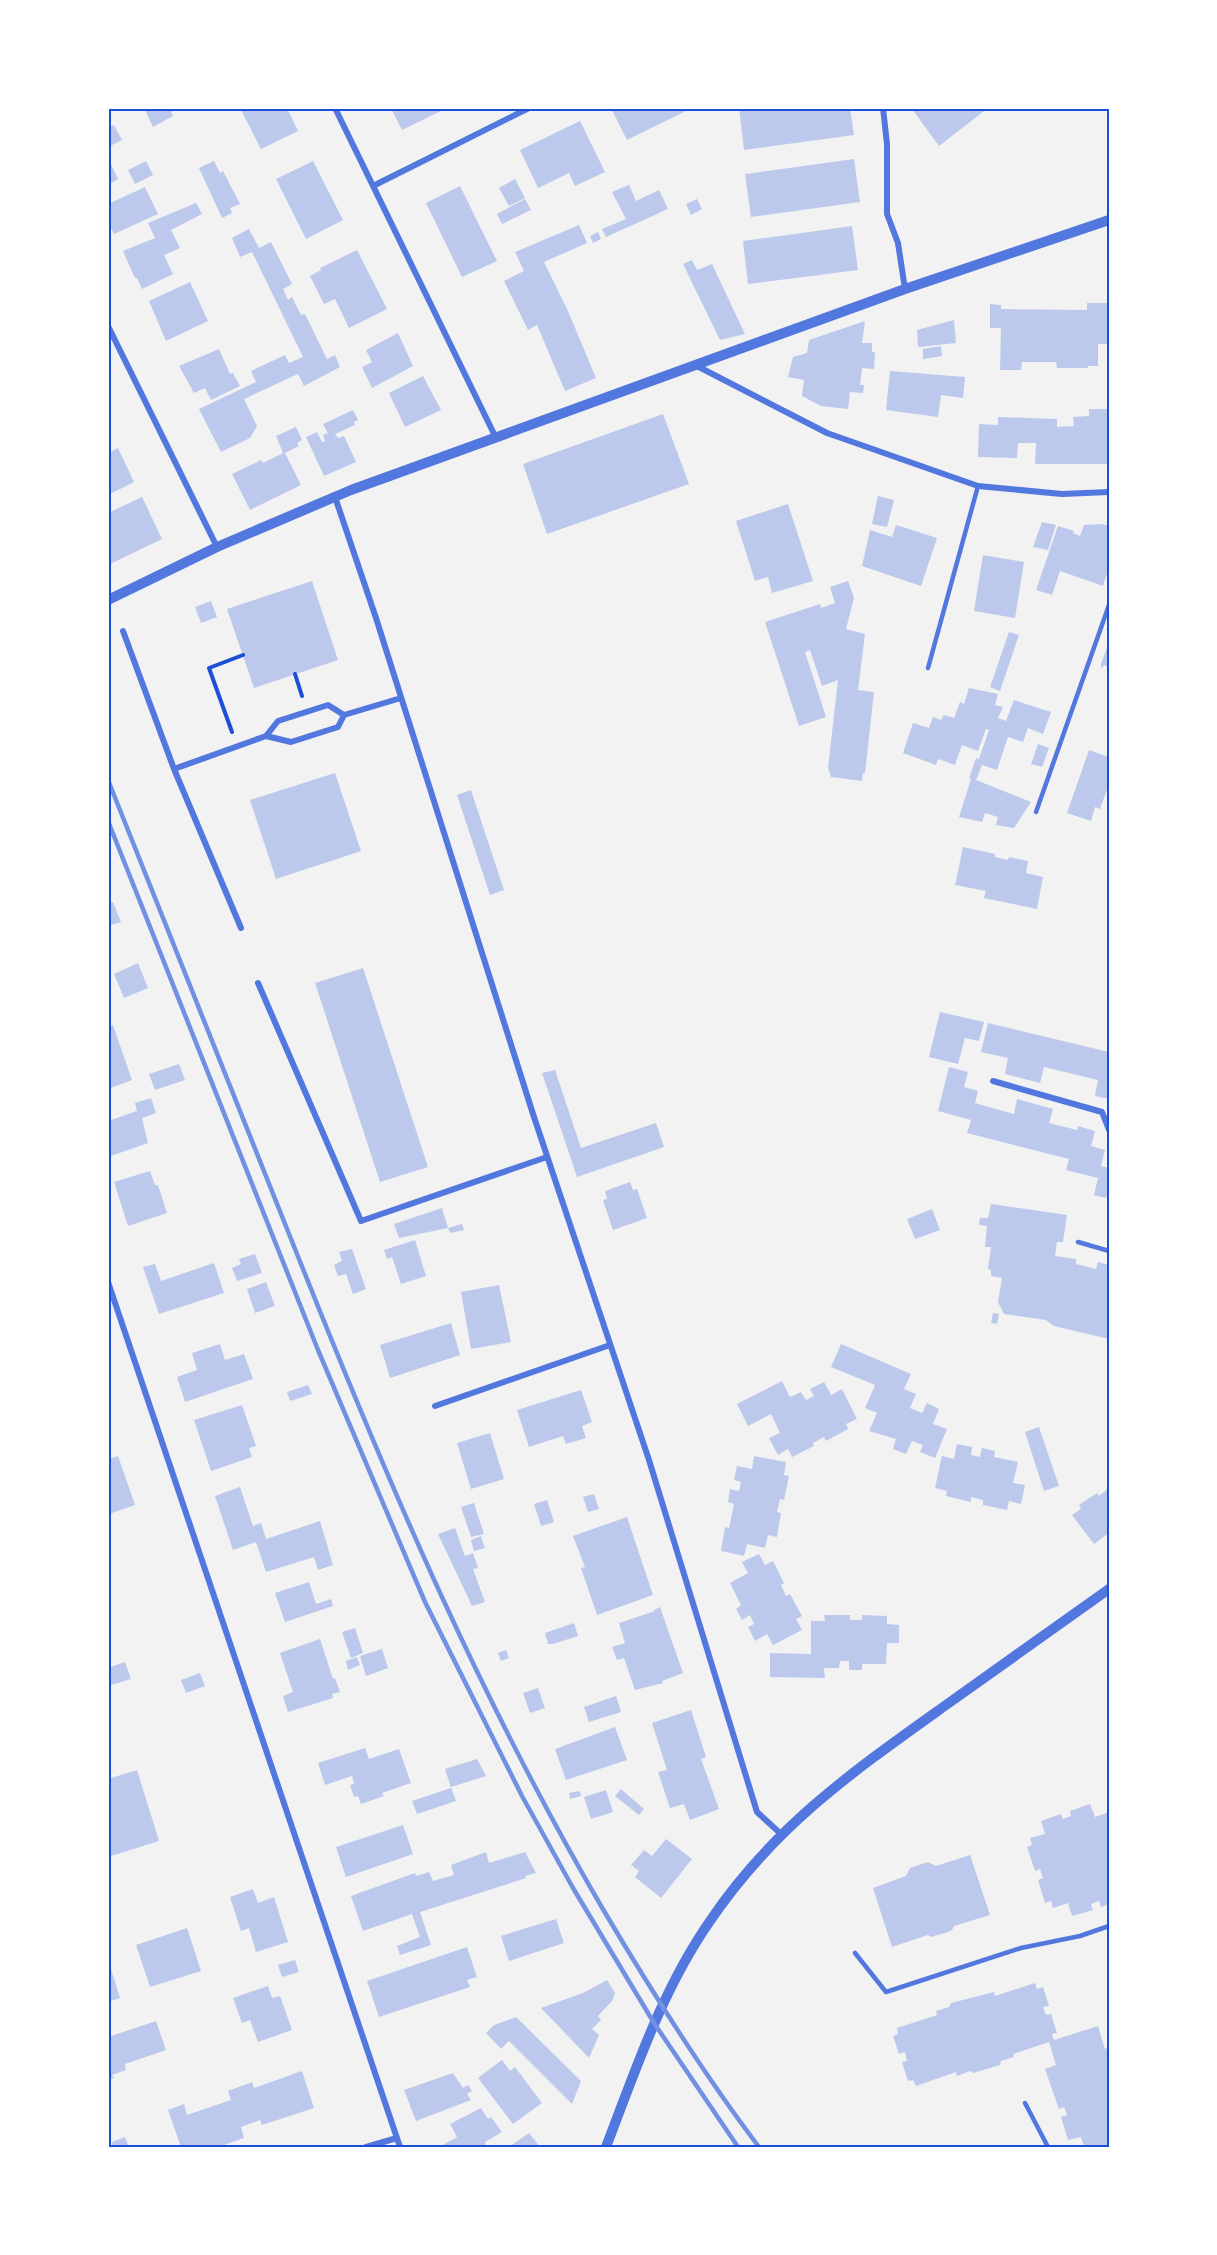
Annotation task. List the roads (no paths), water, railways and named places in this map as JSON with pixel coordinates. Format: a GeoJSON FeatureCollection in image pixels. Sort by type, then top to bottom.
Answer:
{"type":"FeatureCollection","features":[{"type":"Feature","properties":{"kind":"street"},"geometry":{"type":"LineString","coordinates":[[335,108],[496,438]]}},
{"type":"Feature","properties":{"kind":"street"},"geometry":{"type":"LineString","coordinates":[[373,186],[530,108]]}},
{"type":"Feature","properties":{"kind":"street"},"geometry":{"type":"LineString","coordinates":[[883,108],[887,144],[887,214],[898,243],[905,289]]}},
{"type":"Feature","properties":{"kind":"street"},"geometry":{"type":"LineString","coordinates":[[108,600],[217,547],[335,497],[905,289],[1109,220]]}},
{"type":"Feature","properties":{"kind":"street"},"geometry":{"type":"LineString","coordinates":[[108,326],[217,547]]}},
{"type":"Feature","properties":{"kind":"street"},"geometry":{"type":"LineString","coordinates":[[694,365],[827,433],[978,486],[1062,494],[1109,492]]}},
{"type":"Feature","properties":{"kind":"street"},"geometry":{"type":"LineString","coordinates":[[335,497],[547,1157],[650,1460],[757,1812],[781,1834]]}},
{"type":"Feature","properties":{"kind":"street"},"geometry":{"type":"LineString","coordinates":[[123,631],[174,769],[241,928]]}},
{"type":"Feature","properties":{"kind":"street"},"geometry":{"type":"LineString","coordinates":[[266,736],[291,742],[338,727],[344,715],[401,698]]}},
{"type":"Feature","properties":{"kind":"street"},"geometry":{"type":"LineString","coordinates":[[174,769],[266,736],[278,721],[328,705],[344,715]]}},
{"type":"Feature","properties":{"kind":"street"},"geometry":{"type":"LineString","coordinates":[[258,982],[360,1221],[547,1157]]}},
{"type":"Feature","properties":{"kind":"street"},"geometry":{"type":"LineString","coordinates":[[993,1081],[1102,1112],[1109,1130]]}},
{"type":"Feature","properties":{"kind":"street"},"geometry":{"type":"LineString","coordinates":[[108,1282],[400,2147]]}},
{"type":"Feature","properties":{"kind":"street"},"geometry":{"type":"LineString","coordinates":[[435,1406],[610,1345]]}},
{"type":"Feature","properties":{"kind":"street"},"geometry":{"type":"LineString","coordinates":[[606,2147],[654,2023],[674,1981],[710,1921],[732,1890],[781,1834],[823,1796],[871,1758],[1109,1589]]}},
{"type":"Feature","properties":{"kind":"street"},"geometry":{"type":"LineString","coordinates":[[366,2147],[397,2138]]}},
{"type":"Feature","properties":{"kind":"lane"},"geometry":{"type":"LineString","coordinates":[[928,668],[978,486]]}},
{"type":"Feature","properties":{"kind":"lane"},"geometry":{"type":"LineString","coordinates":[[1036,812],[1109,604]]}},
{"type":"Feature","properties":{"kind":"lane"},"geometry":{"type":"LineString","coordinates":[[1078,1242],[1109,1251]]}},
{"type":"Feature","properties":{"kind":"lane"},"geometry":{"type":"LineString","coordinates":[[855,1953],[886,1992],[1022,1948],[1080,1936],[1109,1926]]}},
{"type":"Feature","properties":{"kind":"lane"},"geometry":{"type":"LineString","coordinates":[[1025,2103],[1048,2147]]}},
{"type":"Feature","properties":{"kind":"railway"},"geometry":{"type":"LineString","coordinates":[[108,780],[337,1352],[405,1516],[479,1676],[560,1833],[640,1972],[717,2090],[759,2147]]}},
{"type":"Feature","properties":{"kind":"railway"},"geometry":{"type":"LineString","coordinates":[[108,821],[318,1350],[425,1602],[522,1796],[573,1888],[654,2023],[738,2147]]}}]}
